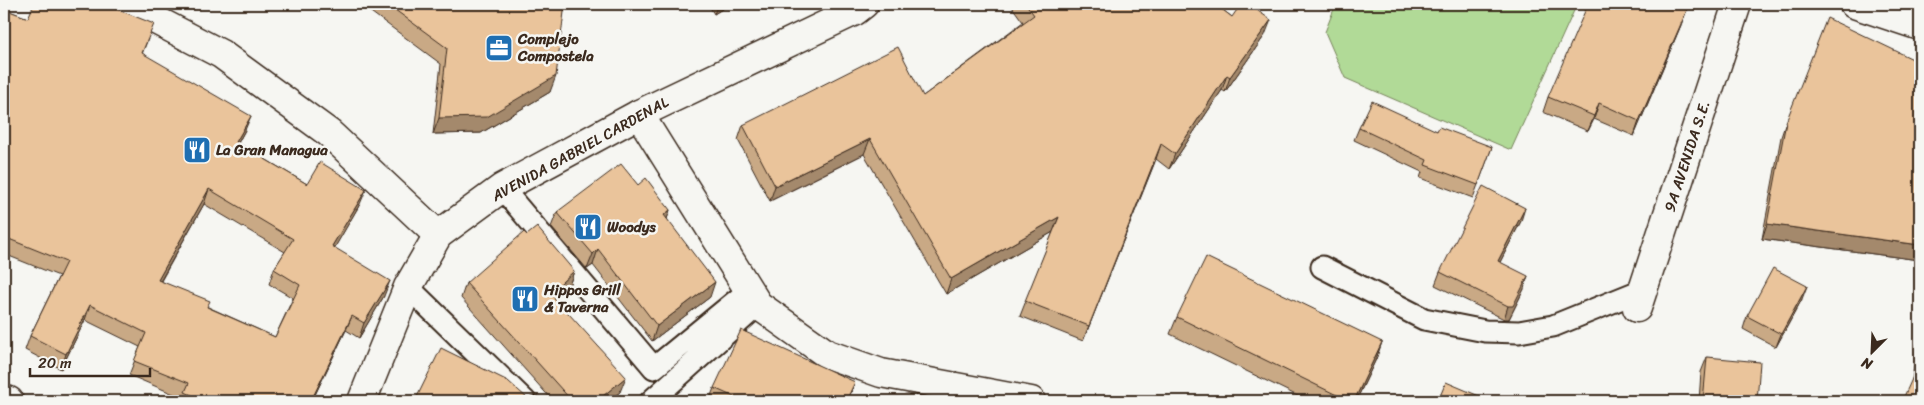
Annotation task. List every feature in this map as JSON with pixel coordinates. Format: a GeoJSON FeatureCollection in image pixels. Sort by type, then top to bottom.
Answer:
{"type":"FeatureCollection","features":[{"type":"Feature","properties":{"kind":"street"},"geometry":{"type":"LineString","coordinates":[[125,4],[221,54],[329,133],[438,235]]}},
{"type":"Feature","properties":{"kind":"street","name":"AVENIDA GABRIEL CARDENAL"},"geometry":{"type":"LineString","coordinates":[[362,401],[408,287],[438,235],[502,188],[639,114],[855,11],[864,4]]}},
{"type":"Feature","properties":{"kind":"street","name":"9A AVENIDA S.E."},"geometry":{"type":"LineString","coordinates":[[1640,299],[1737,4]]}},
{"type":"Feature","properties":{"kind":"street"},"geometry":{"type":"LineString","coordinates":[[1854,4],[1920,26]]}},
{"type":"Feature","properties":{"kind":"street"},"geometry":{"type":"LineString","coordinates":[[639,114],[753,298],[827,354],[881,373],[1031,401]]}},
{"type":"Feature","properties":{"kind":"street"},"geometry":{"type":"LineString","coordinates":[[4,399],[9,401]]}},
{"type":"Feature","properties":{"kind":"lane"},"geometry":{"type":"LineString","coordinates":[[502,188],[654,368],[753,298]]}},
{"type":"Feature","properties":{"kind":"lane"},"geometry":{"type":"LineString","coordinates":[[1322,267],[1424,319],[1485,331],[1519,332],[1553,326],[1640,299]]}},
{"type":"Feature","properties":{"kind":"lane"},"geometry":{"type":"LineString","coordinates":[[408,287],[525,401]]}},
{"type":"Feature","properties":{"kind":"lane"},"geometry":{"type":"LineString","coordinates":[[651,401],[753,298]]}},
{"type":"Feature","properties":{"kind":"green space"},"geometry":{"type":"Polygon","coordinates":[[[1336,4],[1577,4],[1511,150],[1345,78],[1325,32],[1336,4]]]}},
{"type":"Feature","properties":{"kind":"building"},"geometry":{"type":"Polygon","coordinates":[[[34,4],[104,4],[154,24],[142,53],[251,116],[236,142],[307,184],[320,162],[366,190],[332,246],[390,281],[364,323],[352,316],[311,401],[205,401],[185,392],[189,383],[134,361],[146,333],[90,305],[66,354],[30,336],[66,262],[4,237],[4,9],[28,18],[34,4]],[[209,189],[158,280],[210,301],[207,307],[275,337],[300,285],[274,269],[293,239],[209,189]]]}},
{"type":"Feature","properties":{"kind":"building","name":"Complejo Compostela"},"geometry":{"type":"Polygon","coordinates":[[[387,4],[565,4],[556,76],[487,117],[439,118],[447,48],[387,4]]]}},
{"type":"Feature","properties":{"kind":"building"},"geometry":{"type":"Polygon","coordinates":[[[1026,4],[1215,4],[1232,17],[1241,4],[1248,4],[1271,20],[1230,77],[1227,75],[1175,154],[1161,144],[1089,326],[1025,301],[1059,217],[951,279],[870,139],[775,186],[743,125],[898,47],[923,96],[1034,15],[1026,4]]]}},
{"type":"Feature","properties":{"kind":"building"},"geometry":{"type":"Polygon","coordinates":[[[1588,4],[1674,4],[1687,10],[1639,121],[1599,103],[1594,116],[1548,97],[1588,4]]]}},
{"type":"Feature","properties":{"kind":"building"},"geometry":{"type":"Polygon","coordinates":[[[1827,18],[1919,62],[1912,77],[1920,78],[1920,245],[1767,224],[1786,122],[1827,18]]]}},
{"type":"Feature","properties":{"kind":"building"},"geometry":{"type":"Polygon","coordinates":[[[1372,101],[1437,131],[1439,127],[1492,147],[1478,185],[1425,165],[1427,160],[1359,128],[1372,101]]]}},
{"type":"Feature","properties":{"kind":"building"},"geometry":{"type":"Polygon","coordinates":[[[621,164],[638,185],[646,178],[670,210],[664,215],[715,282],[657,326],[598,249],[593,254],[557,212],[621,164]]]}},
{"type":"Feature","properties":{"kind":"building"},"geometry":{"type":"Polygon","coordinates":[[[1483,186],[1525,208],[1498,261],[1528,276],[1513,306],[1508,306],[1440,272],[1483,186]]]}},
{"type":"Feature","properties":{"kind":"building"},"geometry":{"type":"Polygon","coordinates":[[[537,227],[574,271],[550,293],[626,377],[597,401],[572,401],[466,283],[524,232],[527,235],[537,227]]]}},
{"type":"Feature","properties":{"kind":"building"},"geometry":{"type":"Polygon","coordinates":[[[1206,257],[1382,342],[1354,401],[1349,401],[1177,317],[1206,257]]]}},
{"type":"Feature","properties":{"kind":"building"},"geometry":{"type":"Polygon","coordinates":[[[1773,268],[1807,286],[1781,334],[1747,316],[1773,268]]]}},
{"type":"Feature","properties":{"kind":"building"},"geometry":{"type":"Polygon","coordinates":[[[741,330],[855,382],[846,401],[743,401],[714,388],[741,330]]]}},
{"type":"Feature","properties":{"kind":"building"},"geometry":{"type":"Polygon","coordinates":[[[1920,345],[1920,401],[1902,401],[1916,370],[1920,345]]]}},
{"type":"Feature","properties":{"kind":"building"},"geometry":{"type":"Polygon","coordinates":[[[441,348],[508,381],[527,398],[537,396],[546,400],[415,401],[441,348]]]}},
{"type":"Feature","properties":{"kind":"building"},"geometry":{"type":"Polygon","coordinates":[[[1707,357],[1760,362],[1757,401],[1703,401],[1707,357]]]}},
{"type":"Feature","properties":{"kind":"building"},"geometry":{"type":"Polygon","coordinates":[[[1446,382],[1479,396],[1477,401],[1438,401],[1446,382]]]}},
{"type":"Feature","properties":{"kind":"place","name":"Complejo Compostela"},"geometry":{"type":"Point","coordinates":[499,48]}},
{"type":"Feature","properties":{"kind":"place","name":"La Gran Managua"},"geometry":{"type":"Point","coordinates":[197,150]}},
{"type":"Feature","properties":{"kind":"place","name":"Woodys"},"geometry":{"type":"Point","coordinates":[588,227]}},
{"type":"Feature","properties":{"kind":"place","name":"Hippos Grill & Taverna"},"geometry":{"type":"Point","coordinates":[525,299]}}]}
